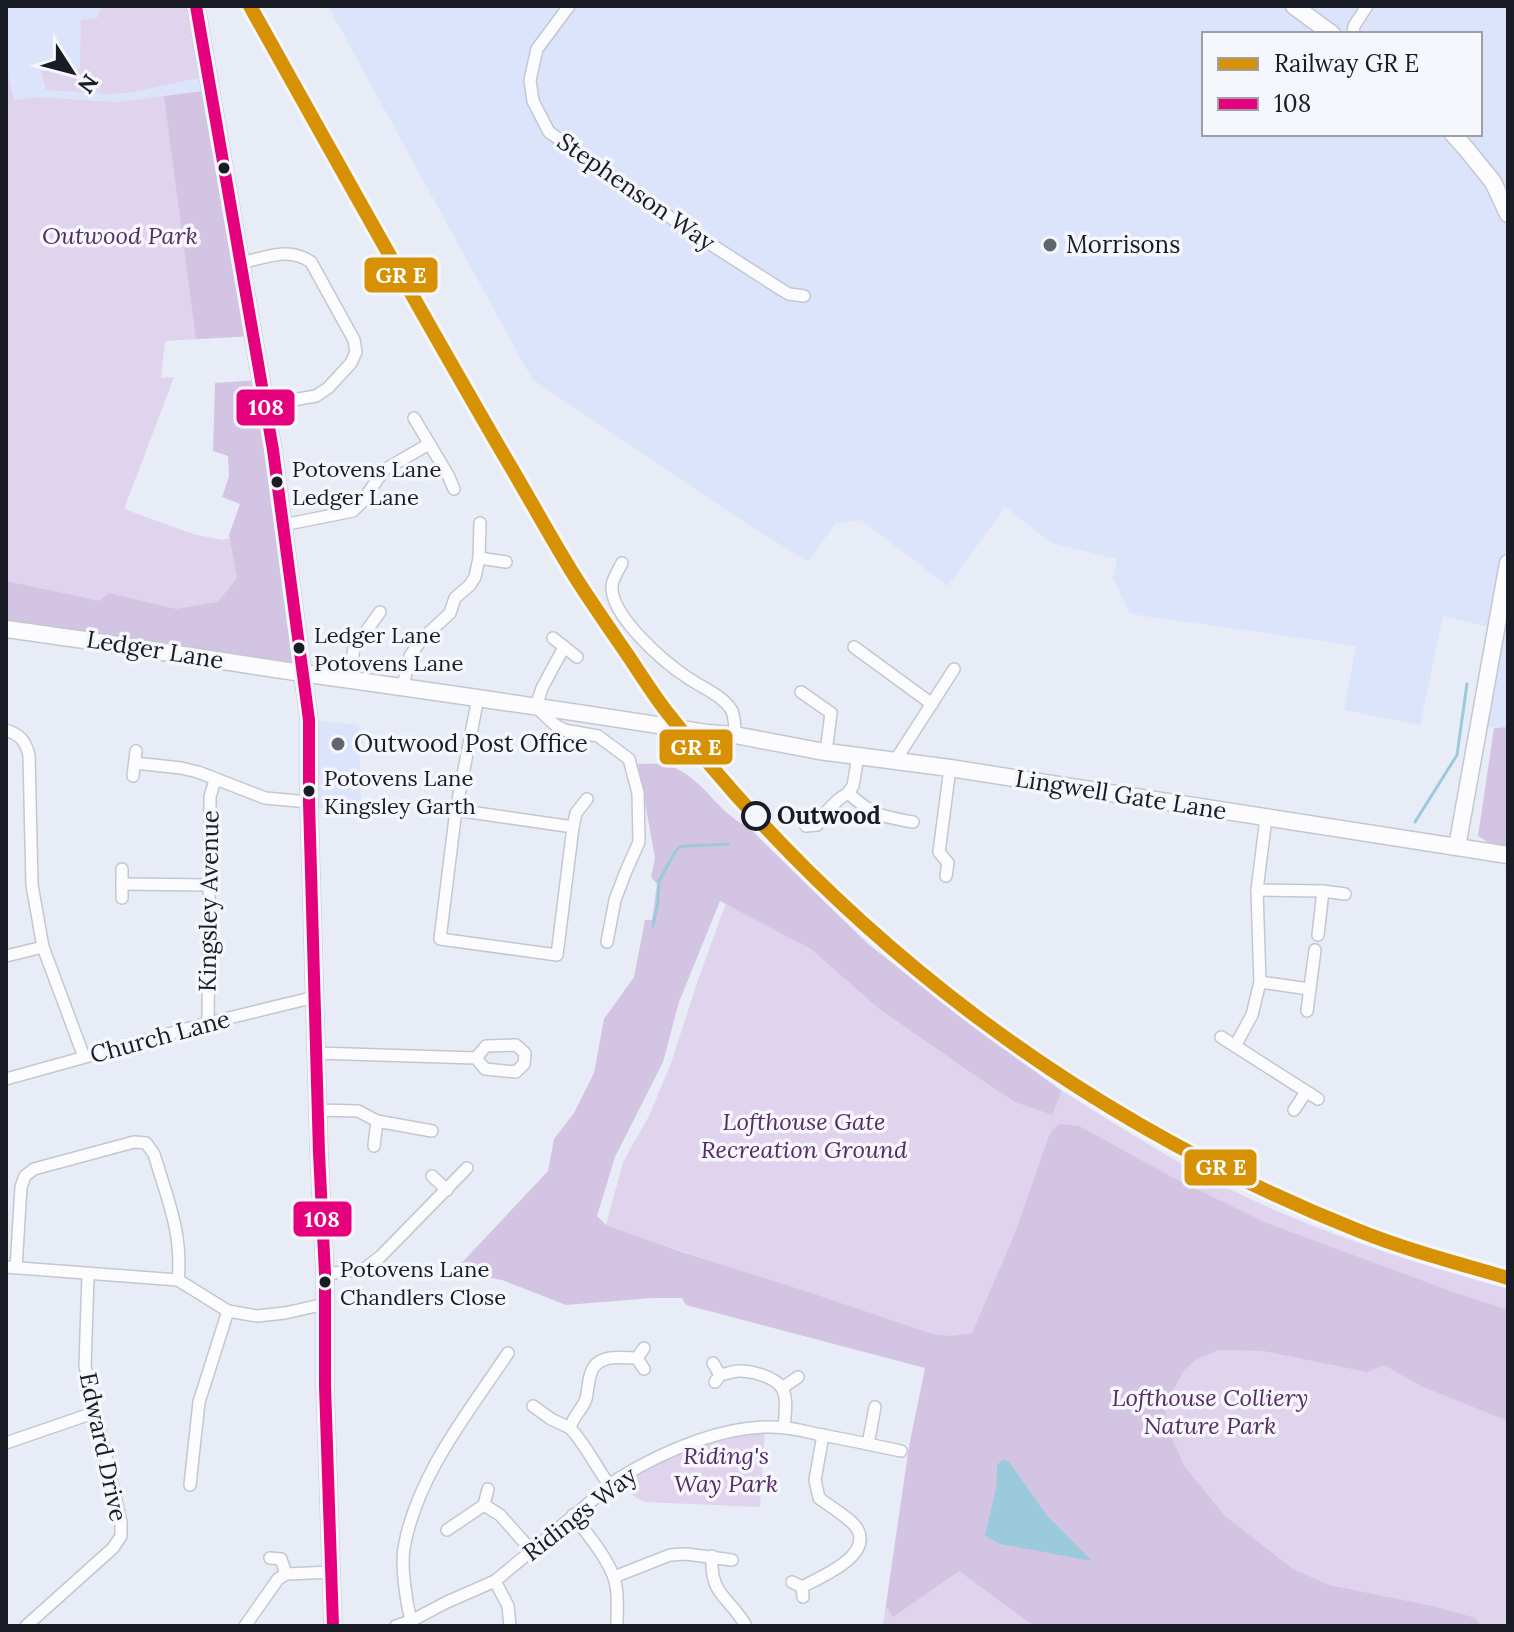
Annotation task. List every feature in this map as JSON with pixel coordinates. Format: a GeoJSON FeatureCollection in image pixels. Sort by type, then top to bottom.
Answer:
{"type":"FeatureCollection","features":[{"type":"Feature","properties":{"kind":"street"},"geometry":{"type":"LineString","coordinates":[[196,6],[273,450],[309,720],[333,1626]]}},
{"type":"Feature","properties":{"kind":"street","name":"Stephenson Way"},"geometry":{"type":"LineString","coordinates":[[569,6],[537,49],[530,80],[533,101],[549,132],[687,229],[782,290],[804,296]]}},
{"type":"Feature","properties":{"kind":"street"},"geometry":{"type":"LineString","coordinates":[[1294,6],[1329,32]]}},
{"type":"Feature","properties":{"kind":"street"},"geometry":{"type":"LineString","coordinates":[[1353,32],[1367,6]]}},
{"type":"Feature","properties":{"kind":"street"},"geometry":{"type":"LineString","coordinates":[[1455,136],[1493,182],[1508,214]]}},
{"type":"Feature","properties":{"kind":"street"},"geometry":{"type":"LineString","coordinates":[[240,263],[288,252],[301,255],[311,262],[354,340],[356,352],[351,363],[328,388],[316,396],[264,405]]}},
{"type":"Feature","properties":{"kind":"street"},"geometry":{"type":"LineString","coordinates":[[414,418],[454,489]]}},
{"type":"Feature","properties":{"kind":"street"},"geometry":{"type":"LineString","coordinates":[[283,525],[353,511],[384,470],[429,444]]}},
{"type":"Feature","properties":{"kind":"street"},"geometry":{"type":"LineString","coordinates":[[403,686],[410,656],[421,640],[450,613],[455,598],[475,577],[480,523]]}},
{"type":"Feature","properties":{"kind":"street"},"geometry":{"type":"LineString","coordinates":[[479,558],[506,562]]}},
{"type":"Feature","properties":{"kind":"street"},"geometry":{"type":"LineString","coordinates":[[622,563],[612,584],[613,597],[628,622],[647,645],[674,669],[724,702],[732,712],[735,735]]}},
{"type":"Feature","properties":{"kind":"street"},"geometry":{"type":"LineString","coordinates":[[1457,847],[1508,563]]}},
{"type":"Feature","properties":{"kind":"street"},"geometry":{"type":"LineString","coordinates":[[349,679],[354,648],[380,612]]}},
{"type":"Feature","properties":{"kind":"street","name":"Ledger Lane"},"geometry":{"type":"LineString","coordinates":[[6,629],[303,673]]}},
{"type":"Feature","properties":{"kind":"street"},"geometry":{"type":"LineString","coordinates":[[553,638],[577,657]]}},
{"type":"Feature","properties":{"kind":"street"},"geometry":{"type":"LineString","coordinates":[[564,647],[542,688],[536,707],[564,730],[598,736],[629,759],[638,793],[639,842],[615,900],[607,942]]}},
{"type":"Feature","properties":{"kind":"street"},"geometry":{"type":"LineString","coordinates":[[854,647],[932,704]]}},
{"type":"Feature","properties":{"kind":"street"},"geometry":{"type":"LineString","coordinates":[[895,761],[954,669]]}},
{"type":"Feature","properties":{"kind":"street","name":"Lingwell Gate Lane"},"geometry":{"type":"LineString","coordinates":[[303,673],[735,735],[826,752],[950,768],[1508,855]]}},
{"type":"Feature","properties":{"kind":"street"},"geometry":{"type":"LineString","coordinates":[[801,692],[831,713],[826,752]]}},
{"type":"Feature","properties":{"kind":"street"},"geometry":{"type":"LineString","coordinates":[[478,698],[456,810],[440,939],[557,955],[573,827],[576,813],[587,799]]}},
{"type":"Feature","properties":{"kind":"street"},"geometry":{"type":"LineString","coordinates":[[6,730],[18,734],[25,742],[29,755],[32,885],[43,947],[84,1057]]}},
{"type":"Feature","properties":{"kind":"street"},"geometry":{"type":"LineString","coordinates":[[806,826],[817,825],[822,816],[848,793],[855,779],[858,756]]}},
{"type":"Feature","properties":{"kind":"street"},"geometry":{"type":"LineString","coordinates":[[133,776],[135,757],[181,768],[265,798],[309,802]]}},
{"type":"Feature","properties":{"kind":"street"},"geometry":{"type":"LineString","coordinates":[[946,876],[953,864],[939,852],[950,768]]}},
{"type":"Feature","properties":{"kind":"street","name":"Kingsley Avenue"},"geometry":{"type":"LineString","coordinates":[[208,1023],[210,797],[215,780]]}},
{"type":"Feature","properties":{"kind":"street"},"geometry":{"type":"LineString","coordinates":[[848,793],[871,813],[913,822]]}},
{"type":"Feature","properties":{"kind":"street"},"geometry":{"type":"LineString","coordinates":[[456,810],[573,827]]}},
{"type":"Feature","properties":{"kind":"street"},"geometry":{"type":"LineString","coordinates":[[1235,1046],[1252,1015],[1260,982],[1257,890],[1266,818]]}},
{"type":"Feature","properties":{"kind":"street"},"geometry":{"type":"LineString","coordinates":[[122,869],[122,898]]}},
{"type":"Feature","properties":{"kind":"street"},"geometry":{"type":"LineString","coordinates":[[122,884],[208,885]]}},
{"type":"Feature","properties":{"kind":"street"},"geometry":{"type":"LineString","coordinates":[[1257,890],[1345,894]]}},
{"type":"Feature","properties":{"kind":"street"},"geometry":{"type":"LineString","coordinates":[[1318,935],[1323,891]]}},
{"type":"Feature","properties":{"kind":"street"},"geometry":{"type":"LineString","coordinates":[[6,956],[43,947]]}},
{"type":"Feature","properties":{"kind":"street"},"geometry":{"type":"LineString","coordinates":[[1307,1011],[1315,950]]}},
{"type":"Feature","properties":{"kind":"street"},"geometry":{"type":"LineString","coordinates":[[1260,982],[1309,989]]}},
{"type":"Feature","properties":{"kind":"street","name":"Church Lane"},"geometry":{"type":"LineString","coordinates":[[6,1079],[315,997]]}},
{"type":"Feature","properties":{"kind":"street"},"geometry":{"type":"LineString","coordinates":[[1221,1037],[1318,1099]]}},
{"type":"Feature","properties":{"kind":"street"},"geometry":{"type":"LineString","coordinates":[[316,1053],[476,1058]]}},
{"type":"Feature","properties":{"kind":"street"},"geometry":{"type":"LineString","coordinates":[[1294,1110],[1306,1092]]}},
{"type":"Feature","properties":{"kind":"street"},"geometry":{"type":"LineString","coordinates":[[318,1110],[358,1111],[377,1121],[432,1131]]}},
{"type":"Feature","properties":{"kind":"street"},"geometry":{"type":"LineString","coordinates":[[374,1146],[377,1121]]}},
{"type":"Feature","properties":{"kind":"street"},"geometry":{"type":"LineString","coordinates":[[178,1280],[179,1237],[154,1154],[146,1143],[134,1142],[34,1169],[25,1176],[11,1267],[178,1280],[228,1311],[257,1316],[325,1304]]}},
{"type":"Feature","properties":{"kind":"street"},"geometry":{"type":"LineString","coordinates":[[325,1274],[364,1269],[380,1257],[467,1168]]}},
{"type":"Feature","properties":{"kind":"street"},"geometry":{"type":"LineString","coordinates":[[432,1176],[447,1190]]}},
{"type":"Feature","properties":{"kind":"street","name":"Edward Drive"},"geometry":{"type":"LineString","coordinates":[[26,1626],[113,1548],[121,1536],[121,1522],[85,1366],[88,1275]]}},
{"type":"Feature","properties":{"kind":"street"},"geometry":{"type":"LineString","coordinates":[[190,1485],[199,1402],[228,1311]]}},
{"type":"Feature","properties":{"kind":"street"},"geometry":{"type":"LineString","coordinates":[[411,1621],[406,1601],[403,1550],[421,1491],[445,1448],[508,1353]]}},
{"type":"Feature","properties":{"kind":"street"},"geometry":{"type":"LineString","coordinates":[[570,1428],[587,1396],[593,1367],[610,1357],[642,1358]]}},
{"type":"Feature","properties":{"kind":"street"},"geometry":{"type":"LineString","coordinates":[[713,1363],[717,1379],[737,1371],[754,1373],[782,1388],[784,1427]]}},
{"type":"Feature","properties":{"kind":"street"},"geometry":{"type":"LineString","coordinates":[[782,1388],[798,1377]]}},
{"type":"Feature","properties":{"kind":"street"},"geometry":{"type":"LineString","coordinates":[[533,1406],[570,1428],[610,1486]]}},
{"type":"Feature","properties":{"kind":"street"},"geometry":{"type":"LineString","coordinates":[[868,1444],[875,1407]]}},
{"type":"Feature","properties":{"kind":"street"},"geometry":{"type":"LineString","coordinates":[[6,1443],[96,1412]]}},
{"type":"Feature","properties":{"kind":"street","name":"Ridings Way"},"geometry":{"type":"LineString","coordinates":[[396,1626],[495,1581],[573,1515],[638,1466],[702,1439],[729,1432],[784,1427],[901,1451]]}},
{"type":"Feature","properties":{"kind":"street"},"geometry":{"type":"LineString","coordinates":[[799,1588],[843,1565],[858,1547],[860,1538],[853,1523],[819,1498],[815,1480],[823,1435]]}},
{"type":"Feature","properties":{"kind":"street"},"geometry":{"type":"LineString","coordinates":[[447,1530],[484,1505],[488,1489]]}},
{"type":"Feature","properties":{"kind":"street"},"geometry":{"type":"LineString","coordinates":[[484,1505],[500,1515],[532,1551]]}},
{"type":"Feature","properties":{"kind":"street"},"geometry":{"type":"LineString","coordinates":[[573,1515],[614,1577],[617,1626]]}},
{"type":"Feature","properties":{"kind":"street"},"geometry":{"type":"LineString","coordinates":[[614,1577],[670,1555],[732,1560]]}},
{"type":"Feature","properties":{"kind":"street"},"geometry":{"type":"LineString","coordinates":[[712,1556],[711,1571],[717,1591],[746,1626]]}},
{"type":"Feature","properties":{"kind":"street"},"geometry":{"type":"LineString","coordinates":[[270,1558],[281,1559],[286,1574]]}},
{"type":"Feature","properties":{"kind":"street"},"geometry":{"type":"LineString","coordinates":[[245,1626],[278,1579],[286,1574],[332,1572]]}},
{"type":"Feature","properties":{"kind":"street"},"geometry":{"type":"LineString","coordinates":[[495,1581],[508,1606],[510,1626]]}},
{"type":"Feature","properties":{"kind":"shaded area"},"geometry":{"type":"Polygon","coordinates":[[[6,6],[196,6],[211,90],[118,102],[35,97],[14,100],[6,66],[6,6]]]}},
{"type":"Feature","properties":{"kind":"shaded area"},"geometry":{"type":"Polygon","coordinates":[[[328,6],[1508,6],[1508,728],[1470,725],[1489,627],[1443,616],[1420,725],[1344,710],[1356,646],[1130,614],[1113,578],[1117,559],[1052,543],[1005,507],[948,586],[861,520],[835,524],[808,562],[532,379],[328,6]]]}},
{"type":"Feature","properties":{"kind":"shaded area"},"geometry":{"type":"Polygon","coordinates":[[[211,90],[253,336],[196,339],[164,96],[211,90]]]}},
{"type":"Feature","properties":{"kind":"shaded area"},"geometry":{"type":"Polygon","coordinates":[[[260,380],[303,673],[6,629],[6,581],[100,601],[108,593],[176,609],[218,602],[237,578],[229,535],[240,504],[222,497],[229,477],[228,456],[213,451],[215,383],[260,380]]]}},
{"type":"Feature","properties":{"kind":"shaded area"},"geometry":{"type":"Polygon","coordinates":[[[309,720],[359,725],[361,806],[309,809],[309,720]]]}},
{"type":"Feature","properties":{"kind":"shaded area"},"geometry":{"type":"Polygon","coordinates":[[[1508,727],[1508,848],[1494,846],[1478,836],[1494,728],[1508,727]]]}},
{"type":"Feature","properties":{"kind":"shaded area","name":"Lofthouse Colliery Nature Park"},"geometry":{"type":"Polygon","coordinates":[[[638,764],[670,766],[692,778],[736,820],[747,826],[868,944],[1062,1091],[1052,1115],[1017,1103],[879,1009],[811,949],[720,901],[679,1002],[663,1062],[615,1157],[597,1216],[606,1225],[933,1334],[950,1336],[972,1333],[1015,1233],[1050,1133],[1059,1124],[1079,1126],[1172,1177],[1264,1222],[1508,1310],[1508,1421],[1421,1386],[1384,1365],[1367,1372],[1264,1351],[1219,1350],[1197,1359],[1184,1370],[1165,1405],[1166,1426],[1185,1467],[1225,1516],[1293,1569],[1329,1585],[1475,1618],[1481,1626],[1034,1626],[959,1571],[893,1617],[886,1606],[909,1447],[925,1368],[686,1305],[682,1298],[566,1305],[502,1280],[454,1271],[548,1171],[554,1139],[574,1113],[594,1073],[604,1019],[634,977],[645,920],[652,920],[657,884],[651,877],[655,858],[638,764]],[[1010,1463],[997,1465],[996,1488],[1091,1561],[1047,1515],[1010,1463]]]}},
{"type":"Feature","properties":{"kind":"shaded area"},"geometry":{"type":"Polygon","coordinates":[[[1003,1459],[1010,1463],[1047,1515],[1092,1561],[1000,1544],[985,1536],[996,1488],[997,1465],[1003,1459]]]}},
{"type":"Feature","properties":{"kind":"green space"},"geometry":{"type":"Polygon","coordinates":[[[102,6],[196,6],[208,76],[127,93],[46,90],[41,71],[80,69],[81,20],[97,18],[102,6]]]}},
{"type":"Feature","properties":{"kind":"green space","name":"Outwood Park"},"geometry":{"type":"Polygon","coordinates":[[[6,66],[14,100],[35,97],[118,102],[211,90],[253,336],[165,341],[161,378],[174,377],[124,509],[193,534],[222,540],[283,525],[298,638],[6,629],[6,66]]]}},
{"type":"Feature","properties":{"kind":"green space","name":"Lofthouse Colliery Nature Park"},"geometry":{"type":"Polygon","coordinates":[[[726,903],[811,949],[879,1009],[1017,1103],[1052,1115],[1062,1091],[1183,1164],[1259,1203],[1382,1251],[1508,1289],[1508,1626],[880,1626],[883,1624],[909,1447],[933,1334],[606,1225],[623,1162],[649,1116],[671,1063],[726,903]]]}},
{"type":"Feature","properties":{"kind":"green space","name":"Riding's Way Park"},"geometry":{"type":"Polygon","coordinates":[[[765,1428],[760,1507],[645,1502],[635,1497],[618,1479],[674,1449],[765,1428]]]}},
{"type":"Feature","properties":{"kind":"waterway"},"geometry":{"type":"LineString","coordinates":[[1415,822],[1457,755],[1467,684]]}},
{"type":"Feature","properties":{"kind":"waterway"},"geometry":{"type":"LineString","coordinates":[[653,926],[659,881],[679,847],[728,844]]}},
{"type":"Feature","properties":{"kind":"transit line","name":"108"},"geometry":{"type":"LineString","coordinates":[[196,6],[273,450],[309,720],[333,1626]]}},
{"type":"Feature","properties":{"kind":"transit line"},"geometry":{"type":"LineString","coordinates":[[250,6],[438,341],[579,583],[666,711],[737,796],[812,875],[892,949],[977,1017],[1066,1079],[1159,1136],[1256,1186],[1357,1230],[1508,1278]]}},
{"type":"Feature","properties":{"kind":"place","name":"Morrisons"},"geometry":{"type":"Point","coordinates":[1050,245]}},
{"type":"Feature","properties":{"kind":"place","name":"Potovens Lane Ledger Lane"},"geometry":{"type":"Point","coordinates":[277,482]}},
{"type":"Feature","properties":{"kind":"place","name":"Ledger Lane Potovens Lane"},"geometry":{"type":"Point","coordinates":[299,648]}},
{"type":"Feature","properties":{"kind":"place","name":"Outwood Post Office"},"geometry":{"type":"Point","coordinates":[338,744]}},
{"type":"Feature","properties":{"kind":"place","name":"Potovens Lane Kingsley Garth"},"geometry":{"type":"Point","coordinates":[309,791]}},
{"type":"Feature","properties":{"kind":"place","name":"Outwood"},"geometry":{"type":"Point","coordinates":[756,816]}},
{"type":"Feature","properties":{"kind":"place","name":"Potovens Lane Chandlers Close"},"geometry":{"type":"Point","coordinates":[325,1282]}},
{"type":"Feature","properties":{"kind":"park label","name":"Lofthouse Gate Recreation Ground"},"geometry":{"type":"Point","coordinates":[804,1136]}}]}
